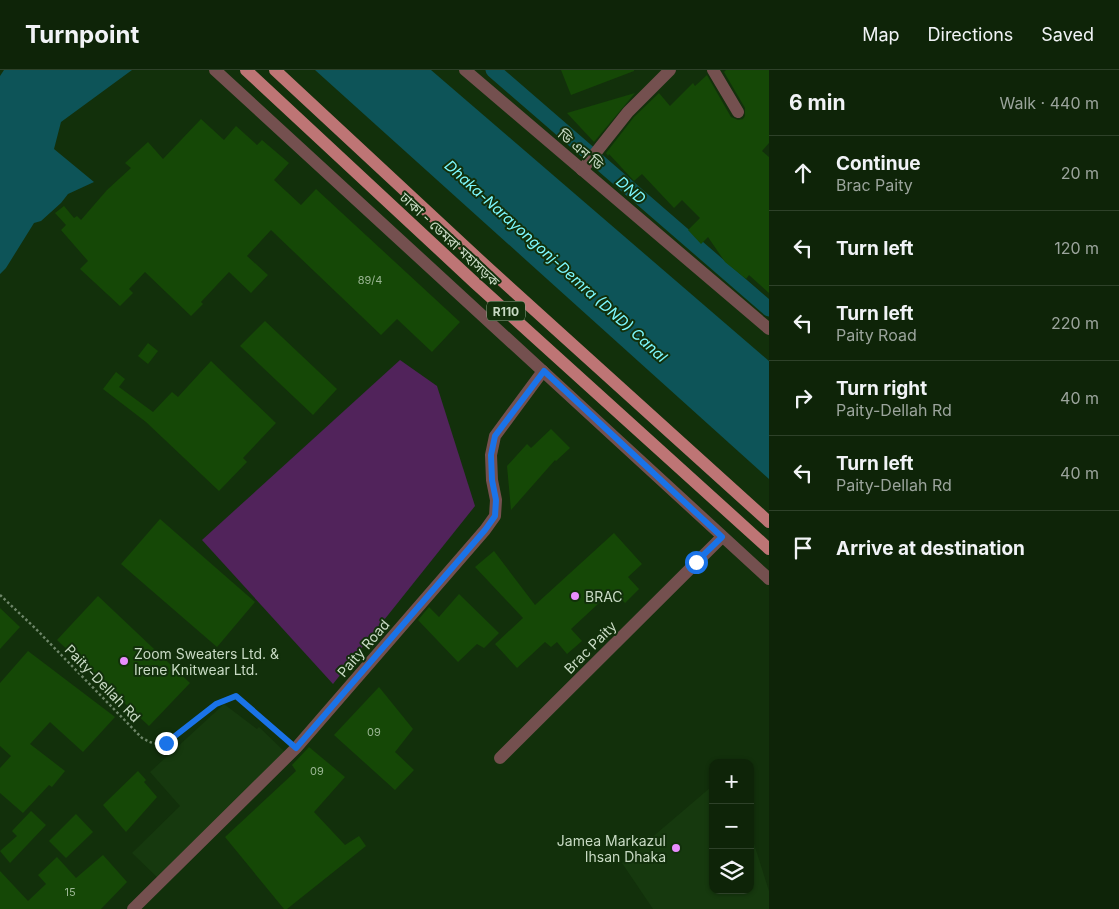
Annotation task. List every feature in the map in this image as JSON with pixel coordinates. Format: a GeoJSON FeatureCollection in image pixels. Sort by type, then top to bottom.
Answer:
{"type":"FeatureCollection","features":[{"type":"Feature","properties":{"kind":"main road","name":"ঢাকা - ডেমরা মহাসড়ক"},"geometry":{"type":"LineString","coordinates":[[246,70],[475,283],[769,548]]}},
{"type":"Feature","properties":{"kind":"main road","name":"ঢাকা - ডেমরা মহাসড়ক"},"geometry":{"type":"LineString","coordinates":[[275,70],[488,268],[769,522]]}},
{"type":"Feature","properties":{"kind":"street","name":"ডি এন ডি"},"geometry":{"type":"LineString","coordinates":[[465,70],[769,329]]}},
{"type":"Feature","properties":{"kind":"street"},"geometry":{"type":"LineString","coordinates":[[582,170],[628,112],[670,70]]}},
{"type":"Feature","properties":{"kind":"street"},"geometry":{"type":"LineString","coordinates":[[713,70],[738,112]]}},
{"type":"Feature","properties":{"kind":"street"},"geometry":{"type":"LineString","coordinates":[[218,71],[769,579]]}},
{"type":"Feature","properties":{"kind":"street","name":"Paity Road"},"geometry":{"type":"LineString","coordinates":[[133,909],[296,748],[485,530],[495,516],[496,500],[491,464],[495,436],[544,371]]}},
{"type":"Feature","properties":{"kind":"street","name":"Brac Paity"},"geometry":{"type":"LineString","coordinates":[[500,758],[722,537]]}},
{"type":"Feature","properties":{"kind":"path","name":"Paity-Dellah Rd"},"geometry":{"type":"LineString","coordinates":[[0,594],[142,738],[152,744],[166,743],[216,704],[236,696],[296,748]]}},
{"type":"Feature","properties":{"kind":"shaded area"},"geometry":{"type":"Polygon","coordinates":[[[400,360],[437,386],[475,506],[333,684],[202,540],[400,360]]]}},
{"type":"Feature","properties":{"kind":"shaded area"},"geometry":{"type":"Polygon","coordinates":[[[224,704],[257,729],[259,727],[285,752],[159,879],[132,853],[180,806],[150,772],[224,704]]]}},
{"type":"Feature","properties":{"kind":"shaded area","name":"Jamea Markazul Ihsan Dhaka"},"geometry":{"type":"Polygon","coordinates":[[[709,789],[709,894],[754,894],[754,844],[769,891],[769,909],[653,909],[622,863],[709,789]]]}},
{"type":"Feature","properties":{"kind":"water"},"geometry":{"type":"Polygon","coordinates":[[[4,70],[132,70],[61,122],[54,149],[94,182],[68,194],[41,221],[34,223],[6,268],[0,274],[0,76],[4,70]]]}},
{"type":"Feature","properties":{"kind":"water","name":"Dhaka-Narayongonj-Demra (DND) Canal"},"geometry":{"type":"Polygon","coordinates":[[[315,70],[431,70],[769,361],[769,479],[315,70]]]}},
{"type":"Feature","properties":{"kind":"building"},"geometry":{"type":"Polygon","coordinates":[[[561,70],[634,70],[634,71],[571,95],[561,70]]]}},
{"type":"Feature","properties":{"kind":"building"},"geometry":{"type":"Polygon","coordinates":[[[726,70],[769,70],[769,143],[762,151],[769,157],[769,293],[749,275],[746,279],[725,262],[708,237],[701,244],[688,230],[700,218],[682,200],[674,208],[642,174],[634,181],[606,153],[634,117],[659,93],[670,106],[693,83],[695,86],[707,75],[731,117],[738,120],[743,119],[745,108],[724,72],[726,70]]]}},
{"type":"Feature","properties":{"kind":"building"},"geometry":{"type":"Polygon","coordinates":[[[635,93],[594,142],[567,113],[635,93]]]}},
{"type":"Feature","properties":{"kind":"building"},"geometry":{"type":"Polygon","coordinates":[[[201,119],[224,140],[236,126],[257,145],[262,140],[289,163],[274,180],[301,205],[316,189],[460,322],[432,352],[397,319],[381,335],[271,230],[247,256],[268,275],[251,293],[229,272],[201,302],[203,304],[191,316],[145,272],[129,289],[133,293],[120,306],[80,269],[88,261],[61,230],[66,225],[55,213],[64,206],[74,218],[77,216],[81,220],[107,190],[131,168],[125,163],[148,142],[163,159],[201,119]]]}},
{"type":"Feature","properties":{"kind":"building"},"geometry":{"type":"Polygon","coordinates":[[[265,321],[337,389],[313,415],[240,346],[265,321]]]}},
{"type":"Feature","properties":{"kind":"building"},"geometry":{"type":"Polygon","coordinates":[[[148,343],[158,351],[148,364],[138,356],[148,343]]]}},
{"type":"Feature","properties":{"kind":"building"},"geometry":{"type":"Polygon","coordinates":[[[211,361],[276,423],[243,458],[247,462],[219,491],[146,422],[103,389],[116,372],[125,379],[119,387],[153,412],[172,392],[178,397],[211,361]]]}},
{"type":"Feature","properties":{"kind":"building"},"geometry":{"type":"Polygon","coordinates":[[[551,429],[570,448],[555,460],[511,510],[507,466],[527,444],[531,448],[551,429]]]}},
{"type":"Feature","properties":{"kind":"building","name":"Zoom Sweaters Ltd. & Irene Knitwear Ltd."},"geometry":{"type":"Polygon","coordinates":[[[160,519],[255,602],[217,647],[121,564],[160,519]]]}},
{"type":"Feature","properties":{"kind":"building","name":"BRAC"},"geometry":{"type":"Polygon","coordinates":[[[614,533],[642,564],[628,577],[639,589],[625,603],[613,590],[571,629],[582,641],[567,654],[557,642],[551,647],[545,642],[517,668],[495,644],[523,618],[475,567],[494,551],[535,605],[614,533]]]}},
{"type":"Feature","properties":{"kind":"building"},"geometry":{"type":"Polygon","coordinates":[[[459,594],[499,633],[484,648],[477,644],[458,662],[418,620],[429,607],[439,617],[459,594]]]}},
{"type":"Feature","properties":{"kind":"building","name":"Zoom Sweaters Ltd. & Irene Knitwear Ltd."},"geometry":{"type":"Polygon","coordinates":[[[98,596],[190,683],[149,726],[57,640],[98,596]]]}},
{"type":"Feature","properties":{"kind":"building"},"geometry":{"type":"Polygon","coordinates":[[[0,608],[20,627],[0,649],[0,608]]]}},
{"type":"Feature","properties":{"kind":"building"},"geometry":{"type":"Polygon","coordinates":[[[28,651],[115,717],[83,752],[50,722],[30,744],[65,771],[52,787],[49,785],[23,813],[0,793],[0,768],[11,756],[0,746],[0,683],[28,651]]]}},
{"type":"Feature","properties":{"kind":"building"},"geometry":{"type":"Polygon","coordinates":[[[379,687],[413,729],[395,752],[414,770],[395,790],[334,735],[379,687]]]}},
{"type":"Feature","properties":{"kind":"building"},"geometry":{"type":"Polygon","coordinates":[[[309,747],[345,777],[314,812],[345,845],[359,836],[366,846],[287,909],[284,909],[225,837],[296,771],[292,765],[309,747]]]}},
{"type":"Feature","properties":{"kind":"building"},"geometry":{"type":"Polygon","coordinates":[[[138,771],[146,780],[144,782],[157,797],[126,832],[103,805],[138,771]]]}},
{"type":"Feature","properties":{"kind":"building"},"geometry":{"type":"Polygon","coordinates":[[[31,811],[46,825],[10,863],[0,851],[17,836],[12,831],[31,811]]]}},
{"type":"Feature","properties":{"kind":"building"},"geometry":{"type":"Polygon","coordinates":[[[76,814],[93,832],[66,858],[49,841],[76,814]]]}},
{"type":"Feature","properties":{"kind":"building"},"geometry":{"type":"Polygon","coordinates":[[[103,855],[127,882],[101,909],[0,909],[0,871],[28,901],[46,884],[38,875],[57,857],[76,878],[103,855]]]}},
{"type":"Feature","properties":{"kind":"waterway","name":"DND"},"geometry":{"type":"LineString","coordinates":[[493,70],[769,309]]}},
{"type":"Feature","properties":{"kind":"place","name":"BRAC"},"geometry":{"type":"Point","coordinates":[575,596]}},
{"type":"Feature","properties":{"kind":"place","name":"Zoom Sweaters Ltd. & Irene Knitwear Ltd."},"geometry":{"type":"Point","coordinates":[124,661]}},
{"type":"Feature","properties":{"kind":"place","name":"Jamea Markazul Ihsan Dhaka"},"geometry":{"type":"Point","coordinates":[676,848]}},
{"type":"Feature","properties":{"kind":"route"},"geometry":{"type":"LineString","coordinates":[[166,743],[216,704],[236,696],[296,748],[485,530],[495,516],[496,500],[492,480],[491,455],[495,436],[544,371],[722,537],[696,562]]}}]}
